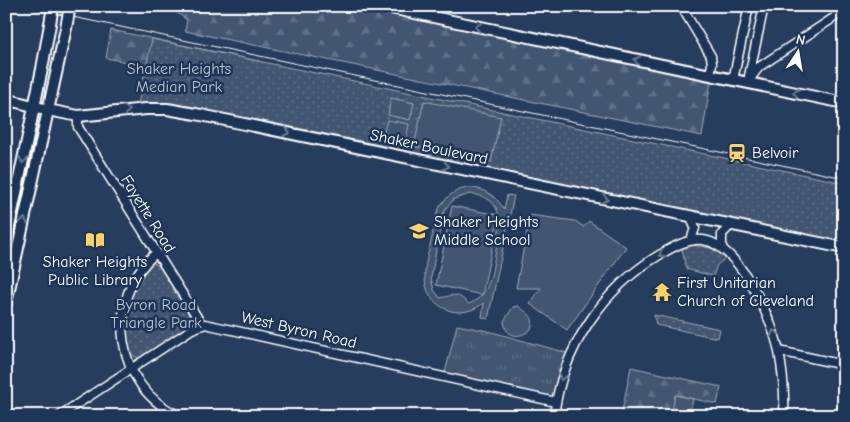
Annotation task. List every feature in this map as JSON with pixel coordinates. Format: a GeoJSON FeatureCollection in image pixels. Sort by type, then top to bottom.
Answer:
{"type":"FeatureCollection","features":[{"type":"Feature","properties":{"kind":"main road"},"geometry":{"type":"LineString","coordinates":[[6,241],[53,6]]}},
{"type":"Feature","properties":{"kind":"main road"},"geometry":{"type":"LineString","coordinates":[[6,303],[70,6]]}},
{"type":"Feature","properties":{"kind":"main road"},"geometry":{"type":"LineString","coordinates":[[381,6],[844,103]]}},
{"type":"Feature","properties":{"kind":"main road","name":"Shaker Boulevard"},"geometry":{"type":"LineString","coordinates":[[6,99],[78,116],[146,109],[187,112],[844,248]]}},
{"type":"Feature","properties":{"kind":"street"},"geometry":{"type":"LineString","coordinates":[[681,6],[710,56],[712,64],[710,75]]}},
{"type":"Feature","properties":{"kind":"street"},"geometry":{"type":"LineString","coordinates":[[733,80],[749,6]]}},
{"type":"Feature","properties":{"kind":"street"},"geometry":{"type":"LineString","coordinates":[[747,83],[764,6]]}},
{"type":"Feature","properties":{"kind":"street"},"geometry":{"type":"LineString","coordinates":[[747,83],[759,67],[844,11]]}},
{"type":"Feature","properties":{"kind":"street"},"geometry":{"type":"LineString","coordinates":[[739,52],[745,60],[753,56]]}},
{"type":"Feature","properties":{"kind":"street","name":"Fayette Road"},"geometry":{"type":"LineString","coordinates":[[78,116],[78,127],[202,325]]}},
{"type":"Feature","properties":{"kind":"street"},"geometry":{"type":"LineString","coordinates":[[691,217],[695,228],[691,240]]}},
{"type":"Feature","properties":{"kind":"street"},"geometry":{"type":"LineString","coordinates":[[722,248],[722,234],[731,225]]}},
{"type":"Feature","properties":{"kind":"street"},"geometry":{"type":"LineString","coordinates":[[554,416],[562,377],[571,354],[598,309],[635,272],[666,251],[691,240],[708,241],[722,248],[741,269],[756,294],[772,328],[779,351],[784,391],[784,416]]}},
{"type":"Feature","properties":{"kind":"street"},"geometry":{"type":"LineString","coordinates":[[156,253],[139,270],[130,286],[125,303],[122,336],[131,369],[141,387],[166,409],[180,416]]}},
{"type":"Feature","properties":{"kind":"street"},"geometry":{"type":"LineString","coordinates":[[59,416],[192,329],[202,325]]}},
{"type":"Feature","properties":{"kind":"street","name":"West Byron Road"},"geometry":{"type":"LineString","coordinates":[[202,325],[212,325],[556,402]]}},
{"type":"Feature","properties":{"kind":"street"},"geometry":{"type":"LineString","coordinates":[[779,351],[844,365]]}},
{"type":"Feature","properties":{"kind":"green space"},"geometry":{"type":"Polygon","coordinates":[[[168,6],[352,6],[711,81],[702,136],[185,31],[187,20],[168,6]]]}},
{"type":"Feature","properties":{"kind":"green space"},"geometry":{"type":"Polygon","coordinates":[[[111,30],[259,61],[139,102],[146,66],[106,58],[111,30]]]}},
{"type":"Feature","properties":{"kind":"green space","name":"Shaker Heights Median Park"},"geometry":{"type":"Polygon","coordinates":[[[152,39],[844,183],[844,248],[205,115],[137,109],[152,39]]]}},
{"type":"Feature","properties":{"kind":"green space"},"geometry":{"type":"Polygon","coordinates":[[[391,98],[414,103],[410,120],[388,115],[391,98]]]}},
{"type":"Feature","properties":{"kind":"green space"},"geometry":{"type":"Polygon","coordinates":[[[424,101],[501,117],[491,162],[414,146],[424,101]]]}},
{"type":"Feature","properties":{"kind":"green space"},"geometry":{"type":"Polygon","coordinates":[[[387,120],[409,124],[406,141],[383,136],[387,120]]]}},
{"type":"Feature","properties":{"kind":"green space"},"geometry":{"type":"Polygon","coordinates":[[[472,188],[488,193],[504,209],[507,195],[514,196],[488,319],[482,317],[484,303],[470,310],[452,311],[438,305],[426,287],[426,263],[437,214],[446,199],[463,189],[472,188]],[[470,194],[454,199],[446,208],[442,218],[431,278],[434,290],[440,298],[456,295],[469,304],[481,295],[488,284],[499,234],[499,216],[491,201],[482,196],[470,194]]]}},
{"type":"Feature","properties":{"kind":"green space"},"geometry":{"type":"Polygon","coordinates":[[[452,206],[499,215],[482,295],[436,285],[452,206]]]}},
{"type":"Feature","properties":{"kind":"green space"},"geometry":{"type":"Polygon","coordinates":[[[530,215],[575,221],[584,227],[589,221],[626,247],[567,330],[530,304],[541,288],[516,288],[530,215]]]}},
{"type":"Feature","properties":{"kind":"green space"},"geometry":{"type":"Polygon","coordinates":[[[693,245],[711,248],[726,258],[717,265],[713,276],[686,269],[682,248],[693,245]]]}},
{"type":"Feature","properties":{"kind":"green space","name":"Byron Road Triangle Park"},"geometry":{"type":"Polygon","coordinates":[[[153,263],[158,265],[188,310],[188,320],[187,326],[179,335],[141,358],[132,354],[127,344],[125,330],[127,314],[137,282],[145,270],[153,263]]]}},
{"type":"Feature","properties":{"kind":"green space"},"geometry":{"type":"Polygon","coordinates":[[[518,306],[530,315],[532,325],[531,329],[527,332],[514,335],[507,331],[504,321],[513,307],[518,306]]]}},
{"type":"Feature","properties":{"kind":"green space"},"geometry":{"type":"Polygon","coordinates":[[[654,315],[720,329],[718,338],[656,325],[654,315]]]}},
{"type":"Feature","properties":{"kind":"green space"},"geometry":{"type":"Polygon","coordinates":[[[457,325],[488,331],[571,354],[556,402],[444,377],[457,325]]]}},
{"type":"Feature","properties":{"kind":"green space"},"geometry":{"type":"Polygon","coordinates":[[[631,367],[721,387],[717,404],[676,395],[671,416],[621,416],[631,367]]]}},
{"type":"Feature","properties":{"kind":"green space"},"geometry":{"type":"Polygon","coordinates":[[[675,395],[693,399],[689,416],[671,416],[675,395]]]}},
{"type":"Feature","properties":{"kind":"tram line"},"geometry":{"type":"LineString","coordinates":[[20,6],[844,178]]}},
{"type":"Feature","properties":{"kind":"place","name":"Belvoir"},"geometry":{"type":"Point","coordinates":[737,153]}},
{"type":"Feature","properties":{"kind":"place","name":"Shaker Heights Middle School"},"geometry":{"type":"Point","coordinates":[419,231]}},
{"type":"Feature","properties":{"kind":"place","name":"Shaker Heights Public Library"},"geometry":{"type":"Point","coordinates":[95,240]}},
{"type":"Feature","properties":{"kind":"place","name":"First Unitarian Church of Cleveland"},"geometry":{"type":"Point","coordinates":[662,292]}}]}
